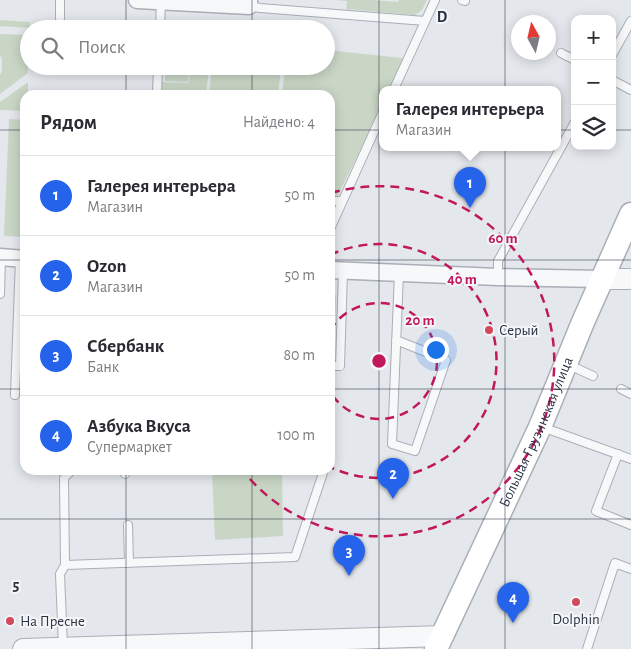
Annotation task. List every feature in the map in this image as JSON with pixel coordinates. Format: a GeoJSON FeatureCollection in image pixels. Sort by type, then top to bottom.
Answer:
{"type":"FeatureCollection","features":[{"type":"Feature","properties":{"kind":"main road","name":"Большая Грузинская улица"},"geometry":{"type":"LineString","coordinates":[[439,643],[540,426],[631,214]]}},
{"type":"Feature","properties":{"kind":"street"},"geometry":{"type":"LineString","coordinates":[[138,0],[249,3]]}},
{"type":"Feature","properties":{"kind":"street"},"geometry":{"type":"LineString","coordinates":[[1,257],[20,259]]}},
{"type":"Feature","properties":{"kind":"street"},"geometry":{"type":"LineString","coordinates":[[337,271],[631,280]]}},
{"type":"Feature","properties":{"kind":"street"},"geometry":{"type":"LineString","coordinates":[[23,649],[439,643]]}},
{"type":"Feature","properties":{"kind":"lane"},"geometry":{"type":"LineString","coordinates":[[60,0],[60,18]]}},
{"type":"Feature","properties":{"kind":"lane"},"geometry":{"type":"LineString","coordinates":[[395,86],[435,0]]}},
{"type":"Feature","properties":{"kind":"lane"},"geometry":{"type":"LineString","coordinates":[[160,20],[161,1]]}},
{"type":"Feature","properties":{"kind":"lane"},"geometry":{"type":"LineString","coordinates":[[249,3],[425,22]]}},
{"type":"Feature","properties":{"kind":"lane"},"geometry":{"type":"LineString","coordinates":[[616,48],[631,21]]}},
{"type":"Feature","properties":{"kind":"lane"},"geometry":{"type":"LineString","coordinates":[[562,53],[571,58]]}},
{"type":"Feature","properties":{"kind":"lane"},"geometry":{"type":"LineString","coordinates":[[157,90],[158,75]]}},
{"type":"Feature","properties":{"kind":"lane"},"geometry":{"type":"LineString","coordinates":[[616,82],[631,90]]}},
{"type":"Feature","properties":{"kind":"lane"},"geometry":{"type":"LineString","coordinates":[[335,217],[379,121]]}},
{"type":"Feature","properties":{"kind":"lane"},"geometry":{"type":"LineString","coordinates":[[561,147],[571,129]]}},
{"type":"Feature","properties":{"kind":"lane"},"geometry":{"type":"LineString","coordinates":[[498,277],[498,261],[559,151]]}},
{"type":"Feature","properties":{"kind":"lane"},"geometry":{"type":"LineString","coordinates":[[335,201],[342,201]]}},
{"type":"Feature","properties":{"kind":"lane"},"geometry":{"type":"LineString","coordinates":[[0,294],[1,257]]}},
{"type":"Feature","properties":{"kind":"lane"},"geometry":{"type":"LineString","coordinates":[[335,366],[340,366],[337,271]]}},
{"type":"Feature","properties":{"kind":"lane"},"geometry":{"type":"LineString","coordinates":[[396,340],[446,360],[416,450],[392,444],[396,340],[399,273]]}},
{"type":"Feature","properties":{"kind":"lane"},"geometry":{"type":"LineString","coordinates":[[15,395],[20,298]]}},
{"type":"Feature","properties":{"kind":"lane"},"geometry":{"type":"LineString","coordinates":[[566,363],[593,376]]}},
{"type":"Feature","properties":{"kind":"lane"},"geometry":{"type":"LineString","coordinates":[[621,389],[631,394]]}},
{"type":"Feature","properties":{"kind":"lane"},"geometry":{"type":"LineString","coordinates":[[540,426],[631,459]]}},
{"type":"Feature","properties":{"kind":"lane"},"geometry":{"type":"LineString","coordinates":[[618,454],[596,511],[631,525]]}},
{"type":"Feature","properties":{"kind":"lane"},"geometry":{"type":"LineString","coordinates":[[63,648],[60,574],[65,565],[64,478],[67,475]]}},
{"type":"Feature","properties":{"kind":"lane"},"geometry":{"type":"LineString","coordinates":[[65,565],[295,557],[322,475]]}},
{"type":"Feature","properties":{"kind":"lane"},"geometry":{"type":"LineString","coordinates":[[128,526],[129,563]]}},
{"type":"Feature","properties":{"kind":"lane"},"geometry":{"type":"LineString","coordinates":[[587,649],[615,563],[631,569]]}},
{"type":"Feature","properties":{"kind":"green space"},"geometry":{"type":"Polygon","coordinates":[[[334,0],[398,2],[399,0],[427,0],[422,10],[415,15],[346,9],[347,1],[334,0]]]}},
{"type":"Feature","properties":{"kind":"green space"},"geometry":{"type":"Polygon","coordinates":[[[0,20],[20,21],[20,27],[0,26],[0,20]]]}},
{"type":"Feature","properties":{"kind":"green space"},"geometry":{"type":"Polygon","coordinates":[[[0,34],[20,35],[20,75],[25,75],[0,94],[2,60],[0,54],[0,34]]]}},
{"type":"Feature","properties":{"kind":"green space"},"geometry":{"type":"Polygon","coordinates":[[[335,51],[402,58],[404,60],[392,86],[379,86],[379,112],[339,193],[335,196],[335,90],[283,90],[284,75],[335,75],[335,51]]]}},
{"type":"Feature","properties":{"kind":"green space"},"geometry":{"type":"Polygon","coordinates":[[[165,75],[188,75],[188,82],[165,81],[165,75]]]}},
{"type":"Feature","properties":{"kind":"green space"},"geometry":{"type":"Polygon","coordinates":[[[189,75],[208,75],[207,90],[160,90],[161,82],[189,83],[189,75]]]}},
{"type":"Feature","properties":{"kind":"green space"},"geometry":{"type":"Polygon","coordinates":[[[211,75],[280,75],[279,90],[210,90],[211,75]]]}},
{"type":"Feature","properties":{"kind":"green space"},"geometry":{"type":"Polygon","coordinates":[[[28,82],[28,90],[20,90],[20,111],[0,110],[0,102],[28,82]]]}},
{"type":"Feature","properties":{"kind":"green space"},"geometry":{"type":"Polygon","coordinates":[[[9,119],[20,120],[20,237],[4,236],[9,119]]]}},
{"type":"Feature","properties":{"kind":"green space"},"geometry":{"type":"Polygon","coordinates":[[[212,475],[282,475],[283,536],[215,540],[212,475]]]}},
{"type":"Feature","properties":{"kind":"place","name":"Галерея интерьера"},"geometry":{"type":"Point","coordinates":[470,208]}},
{"type":"Feature","properties":{"kind":"place","name":"Серый"},"geometry":{"type":"Point","coordinates":[489,330]}},
{"type":"Feature","properties":{"kind":"place","name":"Ozon"},"geometry":{"type":"Point","coordinates":[393,499]}},
{"type":"Feature","properties":{"kind":"place","name":"Сбербанк"},"geometry":{"type":"Point","coordinates":[349,576]}},
{"type":"Feature","properties":{"kind":"place","name":"Dolphin"},"geometry":{"type":"Point","coordinates":[576,602]}},
{"type":"Feature","properties":{"kind":"place","name":"На Пресне"},"geometry":{"type":"Point","coordinates":[10,621]}},
{"type":"Feature","properties":{"kind":"place","name":"Азбука Вкуса"},"geometry":{"type":"Point","coordinates":[513,623]}}]}
